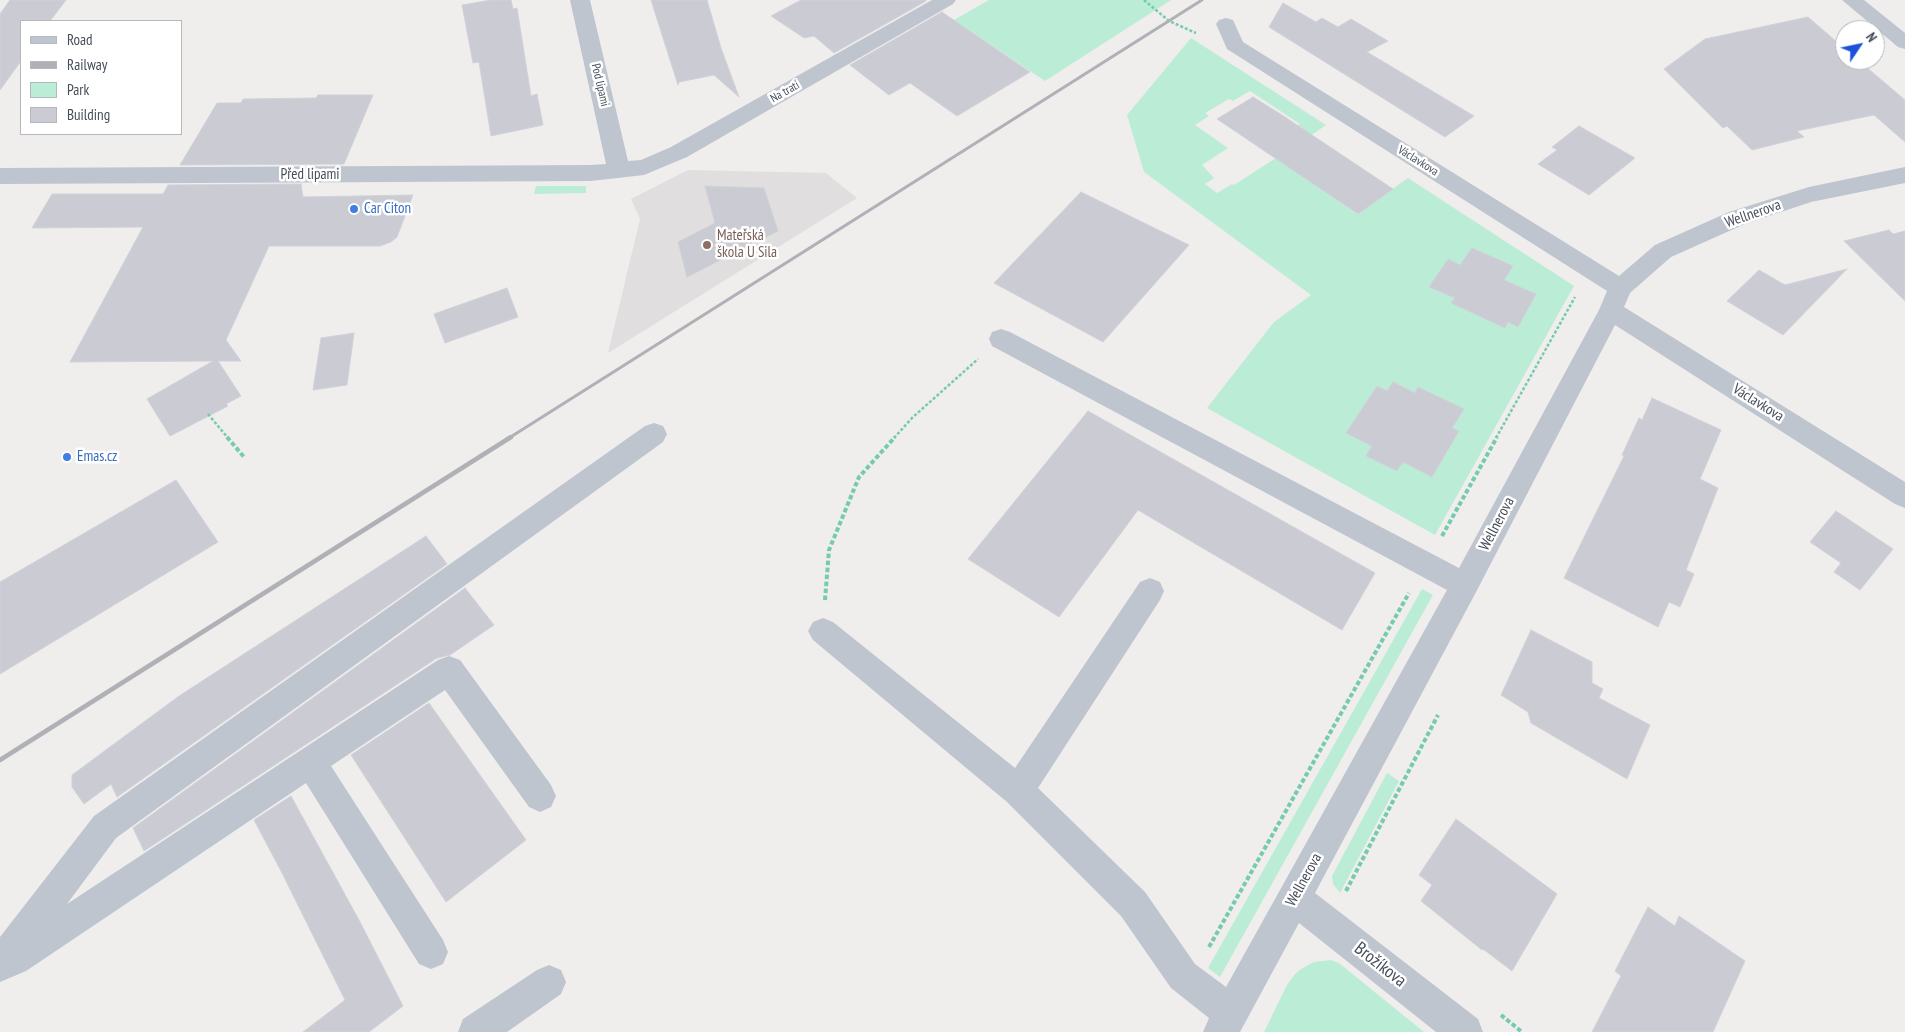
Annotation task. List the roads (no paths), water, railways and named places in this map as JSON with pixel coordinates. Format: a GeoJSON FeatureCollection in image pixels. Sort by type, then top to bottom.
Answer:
{"type":"FeatureCollection","features":[{"type":"Feature","properties":{"kind":"street","name":"Pod lipami"},"geometry":{"type":"LineString","coordinates":[[580,0],[619,171]]}},
{"type":"Feature","properties":{"kind":"street","name":"Na trati"},"geometry":{"type":"LineString","coordinates":[[619,171],[654,164],[679,152],[946,0]]}},
{"type":"Feature","properties":{"kind":"street"},"geometry":{"type":"LineString","coordinates":[[1852,0],[1905,43]]}},
{"type":"Feature","properties":{"kind":"street","name":"Václavkova"},"geometry":{"type":"LineString","coordinates":[[1226,24],[1234,45],[1616,299],[1905,496]]}},
{"type":"Feature","properties":{"kind":"street","name":"Před lipami"},"geometry":{"type":"LineString","coordinates":[[0,176],[582,173],[619,171]]}},
{"type":"Feature","properties":{"kind":"street","name":"Wellnerova"},"geometry":{"type":"LineString","coordinates":[[1226,1023],[1465,585],[1616,299],[1663,251],[1737,218],[1809,195],[1905,174]]}},
{"type":"Feature","properties":{"kind":"street"},"geometry":{"type":"LineString","coordinates":[[1001,339],[1465,585]]}},
{"type":"Feature","properties":{"kind":"street"},"geometry":{"type":"LineString","coordinates":[[0,966],[105,827],[654,434]]}},
{"type":"Feature","properties":{"kind":"street"},"geometry":{"type":"LineString","coordinates":[[1018,791],[1150,591]]}},
{"type":"Feature","properties":{"kind":"street"},"geometry":{"type":"LineString","coordinates":[[823,631],[1018,791],[1133,904],[1183,976],[1190,981],[1226,1023]]}},
{"type":"Feature","properties":{"kind":"street"},"geometry":{"type":"LineString","coordinates":[[0,966],[449,670],[540,796]]}},
{"type":"Feature","properties":{"kind":"street"},"geometry":{"type":"LineString","coordinates":[[310,762],[430,952]]}},
{"type":"Feature","properties":{"kind":"street","name":"Brožíkova"},"geometry":{"type":"LineString","coordinates":[[1294,898],[1465,1032]]}},
{"type":"Feature","properties":{"kind":"street"},"geometry":{"type":"LineString","coordinates":[[476,1032],[549,982]]}},
{"type":"Feature","properties":{"kind":"railway"},"geometry":{"type":"LineString","coordinates":[[509,438],[1202,0]]}},
{"type":"Feature","properties":{"kind":"railway"},"geometry":{"type":"LineString","coordinates":[[0,760],[511,437]]}},
{"type":"Feature","properties":{"kind":"place","name":"Car Citon"},"geometry":{"type":"Point","coordinates":[354,209]}},
{"type":"Feature","properties":{"kind":"place","name":"Mateřská škola U Sila"},"geometry":{"type":"Point","coordinates":[707,245]}},
{"type":"Feature","properties":{"kind":"place","name":"Emas.cz"},"geometry":{"type":"Point","coordinates":[67,457]}}]}
